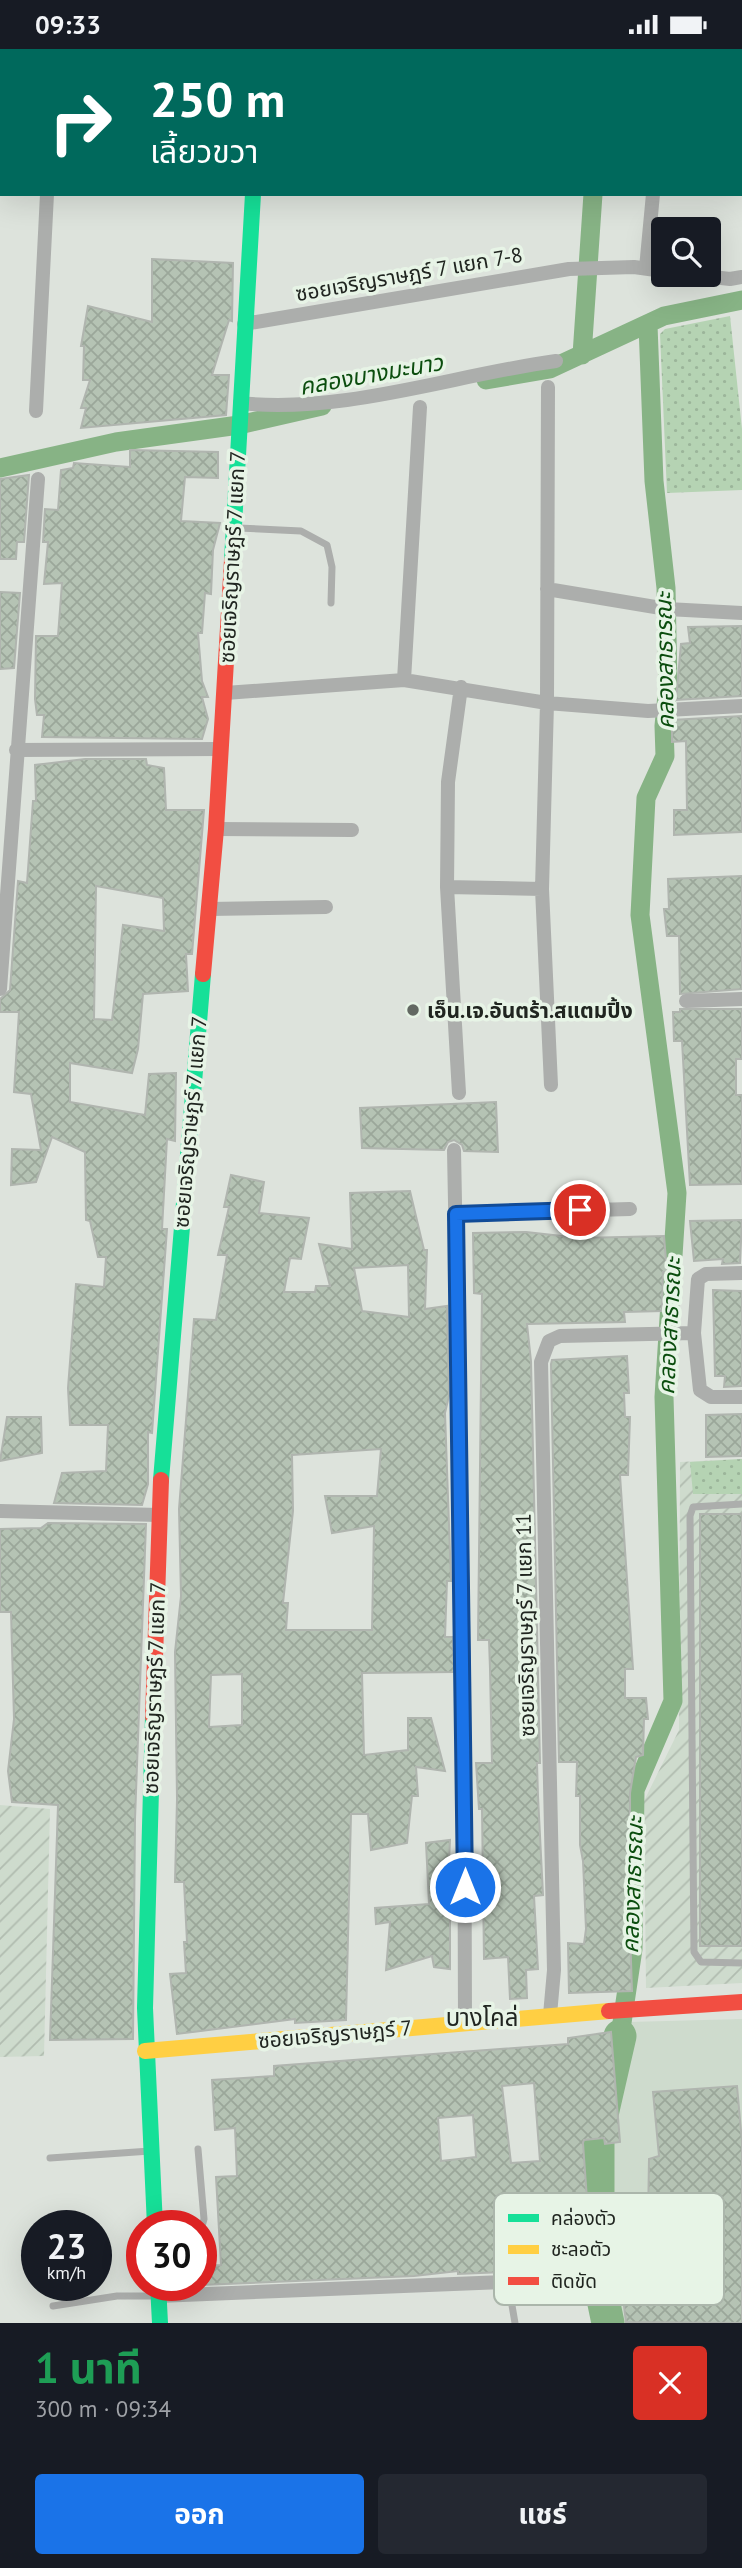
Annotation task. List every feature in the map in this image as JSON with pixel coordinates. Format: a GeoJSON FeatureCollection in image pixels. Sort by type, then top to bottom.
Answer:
{"type":"FeatureCollection","features":[{"type":"Feature","properties":{"kind":"street"},"geometry":{"type":"LineString","coordinates":[[36,411],[47,196]]}},
{"type":"Feature","properties":{"kind":"street","name":"ซอยเจริญราษฎร์ 7 แยก 7"},"geometry":{"type":"LineString","coordinates":[[145,2051],[159,1515],[174,1299],[216,829],[253,196]]}},
{"type":"Feature","properties":{"kind":"street"},"geometry":{"type":"LineString","coordinates":[[646,268],[653,196]]}},
{"type":"Feature","properties":{"kind":"street","name":"ซอยเจริญราษฎร์ 7 แยก 7-8"},"geometry":{"type":"LineString","coordinates":[[244,324],[581,268],[651,269]]}},
{"type":"Feature","properties":{"kind":"street"},"geometry":{"type":"LineString","coordinates":[[721,278],[742,277]]}},
{"type":"Feature","properties":{"kind":"street"},"geometry":{"type":"LineString","coordinates":[[240,406],[271,407],[361,397],[556,362]]}},
{"type":"Feature","properties":{"kind":"street"},"geometry":{"type":"LineString","coordinates":[[548,387],[547,702],[542,889],[551,1085]]}},
{"type":"Feature","properties":{"kind":"street"},"geometry":{"type":"LineString","coordinates":[[404,680],[420,407]]}},
{"type":"Feature","properties":{"kind":"street"},"geometry":{"type":"LineString","coordinates":[[0,989],[38,479]]}},
{"type":"Feature","properties":{"kind":"street"},"geometry":{"type":"LineString","coordinates":[[547,589],[667,609],[742,613]]}},
{"type":"Feature","properties":{"kind":"street"},"geometry":{"type":"LineString","coordinates":[[225,693],[404,680],[547,702],[648,711],[742,706]]}},
{"type":"Feature","properties":{"kind":"street"},"geometry":{"type":"LineString","coordinates":[[459,1094],[447,887],[448,782],[461,687]]}},
{"type":"Feature","properties":{"kind":"street"},"geometry":{"type":"LineString","coordinates":[[16,750],[220,749]]}},
{"type":"Feature","properties":{"kind":"street"},"geometry":{"type":"LineString","coordinates":[[0,767],[16,768]]}},
{"type":"Feature","properties":{"kind":"street"},"geometry":{"type":"LineString","coordinates":[[216,829],[352,830]]}},
{"type":"Feature","properties":{"kind":"street"},"geometry":{"type":"LineString","coordinates":[[447,887],[542,889]]}},
{"type":"Feature","properties":{"kind":"street"},"geometry":{"type":"LineString","coordinates":[[209,908],[326,907]]}},
{"type":"Feature","properties":{"kind":"street"},"geometry":{"type":"LineString","coordinates":[[686,1002],[742,999]]}},
{"type":"Feature","properties":{"kind":"street"},"geometry":{"type":"LineString","coordinates":[[454,1150],[465,2022]]}},
{"type":"Feature","properties":{"kind":"street"},"geometry":{"type":"LineString","coordinates":[[456,1214],[630,1209]]}},
{"type":"Feature","properties":{"kind":"street"},"geometry":{"type":"LineString","coordinates":[[742,1273],[706,1274],[698,1279],[688,1333],[700,1390],[711,1397],[742,1397]]}},
{"type":"Feature","properties":{"kind":"street","name":"ซอยเจริญราษฎร์ 7 แยก 11"},"geometry":{"type":"LineString","coordinates":[[550,2015],[554,1970],[541,1362],[550,1341],[560,1336],[688,1333]]}},
{"type":"Feature","properties":{"kind":"street"},"geometry":{"type":"LineString","coordinates":[[0,1511],[159,1515]]}},
{"type":"Feature","properties":{"kind":"street","name":"ซอยเจริญราษฎร์ 7"},"geometry":{"type":"LineString","coordinates":[[145,2051],[550,2015],[742,2003]]}},
{"type":"Feature","properties":{"kind":"street"},"geometry":{"type":"LineString","coordinates":[[145,2051],[154,2210]]}},
{"type":"Feature","properties":{"kind":"street"},"geometry":{"type":"LineString","coordinates":[[217,2289],[494,2282]]}},
{"type":"Feature","properties":{"kind":"street"},"geometry":{"type":"LineString","coordinates":[[159,2301],[160,2323]]}},
{"type":"Feature","properties":{"kind":"lane"},"geometry":{"type":"LineString","coordinates":[[233,528],[301,531],[327,545],[332,567],[331,603]]}},
{"type":"Feature","properties":{"kind":"lane"},"geometry":{"type":"LineString","coordinates":[[742,1504],[701,1504],[693,1507],[690,1516],[694,1952],[701,1962],[742,1963]]}},
{"type":"Feature","properties":{"kind":"lane"},"geometry":{"type":"LineString","coordinates":[[198,2149],[203,2210]]}},
{"type":"Feature","properties":{"kind":"lane"},"geometry":{"type":"LineString","coordinates":[[50,2158],[151,2151]]}},
{"type":"Feature","properties":{"kind":"lane"},"geometry":{"type":"LineString","coordinates":[[53,2306],[126,2296]]}},
{"type":"Feature","properties":{"kind":"lane"},"geometry":{"type":"LineString","coordinates":[[512,2305],[515,2323]]}},
{"type":"Feature","properties":{"kind":"shaded area"},"geometry":{"type":"Polygon","coordinates":[[[742,1459],[742,1983],[646,1988],[644,1801],[679,1730],[680,1462],[742,1459]]]}},
{"type":"Feature","properties":{"kind":"shaded area"},"geometry":{"type":"Polygon","coordinates":[[[0,1805],[50,1809],[44,2056],[0,2057],[0,1805]]]}},
{"type":"Feature","properties":{"kind":"shaded area"},"geometry":{"type":"Polygon","coordinates":[[[742,2019],[742,2323],[622,2323],[619,2305],[724,2305],[724,2193],[607,2193],[605,2136],[629,2022],[742,2019]]]}},
{"type":"Feature","properties":{"kind":"green space"},"geometry":{"type":"Polygon","coordinates":[[[730,316],[742,429],[742,490],[667,493],[660,334],[665,329],[730,316]]]}},
{"type":"Feature","properties":{"kind":"green space"},"geometry":{"type":"Polygon","coordinates":[[[742,1459],[742,1494],[693,1494],[690,1462],[742,1459]]]}},
{"type":"Feature","properties":{"kind":"building"},"geometry":{"type":"Polygon","coordinates":[[[152,259],[233,263],[232,321],[229,320],[212,375],[229,375],[226,415],[81,428],[86,408],[81,408],[90,380],[83,380],[84,346],[81,346],[88,306],[152,322],[152,259]]]}},
{"type":"Feature","properties":{"kind":"building"},"geometry":{"type":"Polygon","coordinates":[[[130,450],[218,452],[218,478],[185,477],[181,521],[220,523],[213,550],[211,594],[205,593],[202,633],[198,633],[202,681],[208,697],[202,697],[208,719],[202,739],[42,737],[44,715],[37,715],[35,699],[36,636],[58,636],[62,583],[44,584],[48,542],[43,542],[45,509],[58,510],[61,470],[73,468],[74,463],[130,467],[130,450]]]}},
{"type":"Feature","properties":{"kind":"building"},"geometry":{"type":"Polygon","coordinates":[[[29,475],[24,542],[17,542],[16,559],[0,559],[0,479],[29,475]]]}},
{"type":"Feature","properties":{"kind":"building"},"geometry":{"type":"Polygon","coordinates":[[[0,592],[20,593],[14,668],[0,669],[0,592]]]}},
{"type":"Feature","properties":{"kind":"building"},"geometry":{"type":"Polygon","coordinates":[[[742,626],[742,696],[676,700],[681,644],[690,643],[688,627],[742,626]]]}},
{"type":"Feature","properties":{"kind":"building"},"geometry":{"type":"Polygon","coordinates":[[[742,716],[742,832],[674,835],[674,810],[687,810],[686,741],[672,742],[672,720],[742,716]]]}},
{"type":"Feature","properties":{"kind":"building"},"geometry":{"type":"Polygon","coordinates":[[[85,759],[146,759],[147,765],[164,768],[166,810],[204,810],[192,954],[186,954],[188,991],[143,994],[138,1049],[132,1073],[70,1063],[70,1102],[145,1115],[149,1074],[176,1073],[175,1141],[167,1139],[162,1229],[167,1229],[152,1433],[148,1432],[148,1484],[142,1505],[54,1503],[62,1473],[106,1471],[108,1425],[70,1425],[68,1388],[76,1284],[104,1287],[106,1257],[98,1257],[90,1221],[86,1220],[85,1152],[52,1137],[36,1182],[11,1185],[12,1149],[41,1150],[31,1094],[14,1092],[19,1012],[0,1012],[0,999],[10,990],[18,881],[27,883],[33,801],[36,801],[35,765],[85,759]],[[96,886],[94,1019],[112,1020],[123,925],[164,931],[163,898],[96,886]]]}},
{"type":"Feature","properties":{"kind":"building"},"geometry":{"type":"Polygon","coordinates":[[[742,876],[742,989],[680,994],[679,936],[667,936],[664,909],[669,909],[668,879],[742,876]]]}},
{"type":"Feature","properties":{"kind":"building"},"geometry":{"type":"Polygon","coordinates":[[[680,1009],[742,1009],[742,1059],[736,1059],[736,1095],[742,1095],[742,1184],[690,1185],[682,1041],[674,1041],[673,1012],[680,1012],[680,1009]]]}},
{"type":"Feature","properties":{"kind":"building"},"geometry":{"type":"Polygon","coordinates":[[[496,1102],[498,1152],[464,1151],[462,1145],[454,1140],[448,1142],[444,1150],[362,1148],[360,1108],[496,1102]]]}},
{"type":"Feature","properties":{"kind":"building"},"geometry":{"type":"Polygon","coordinates":[[[231,1175],[264,1182],[259,1213],[309,1218],[301,1259],[290,1258],[284,1292],[315,1292],[316,1286],[330,1286],[319,1244],[352,1249],[350,1193],[410,1191],[424,1250],[427,1250],[425,1309],[447,1306],[449,1396],[445,1413],[451,1581],[447,1581],[445,1637],[453,1637],[454,1672],[362,1673],[364,1755],[408,1750],[408,1718],[431,1718],[445,1771],[416,1767],[418,1796],[412,1796],[407,1843],[371,1850],[368,1814],[351,1814],[346,2020],[295,2023],[295,2019],[177,2034],[170,1974],[186,1973],[184,1942],[187,1942],[184,1882],[175,1882],[175,1652],[181,1596],[179,1509],[194,1319],[216,1320],[227,1255],[218,1255],[229,1207],[224,1207],[231,1175]],[[408,1265],[354,1268],[362,1311],[409,1317],[408,1265]],[[381,1449],[292,1455],[293,1511],[283,1603],[288,1603],[286,1630],[372,1630],[374,1526],[332,1533],[325,1496],[377,1496],[381,1449]],[[242,1674],[211,1675],[209,1727],[242,1725],[242,1674]]]}},
{"type":"Feature","properties":{"kind":"building"},"geometry":{"type":"Polygon","coordinates":[[[742,1220],[740,1263],[722,1264],[723,1259],[694,1261],[690,1221],[742,1220]]]}},
{"type":"Feature","properties":{"kind":"building"},"geometry":{"type":"Polygon","coordinates":[[[526,1232],[580,1238],[664,1236],[667,1272],[663,1272],[662,1311],[624,1312],[625,1322],[527,1324],[531,1361],[540,1763],[537,1763],[543,1895],[534,1896],[538,1969],[526,1970],[527,1998],[510,1999],[508,1957],[484,1959],[482,1809],[479,1809],[476,1763],[492,1763],[489,1640],[478,1640],[482,1294],[474,1293],[473,1233],[526,1232]]]}},
{"type":"Feature","properties":{"kind":"building"},"geometry":{"type":"Polygon","coordinates":[[[713,1290],[742,1291],[742,1386],[724,1387],[725,1376],[715,1376],[713,1290]]]}},
{"type":"Feature","properties":{"kind":"building"},"geometry":{"type":"Polygon","coordinates":[[[627,1356],[629,1393],[624,1393],[625,1417],[630,1417],[628,1475],[620,1475],[633,1669],[625,1669],[625,1698],[646,1698],[648,1719],[644,1719],[643,1755],[636,1757],[630,1793],[630,1840],[627,1840],[632,1991],[569,1993],[568,1943],[584,1944],[586,1929],[580,1845],[580,1796],[576,1796],[577,1762],[559,1762],[551,1364],[552,1360],[627,1356]]]}},
{"type":"Feature","properties":{"kind":"building"},"geometry":{"type":"Polygon","coordinates":[[[742,1414],[742,1456],[706,1457],[706,1415],[742,1414]]]}},
{"type":"Feature","properties":{"kind":"building"},"geometry":{"type":"Polygon","coordinates":[[[7,1417],[41,1417],[42,1453],[0,1461],[7,1417]]]}},
{"type":"Feature","properties":{"kind":"building"},"geometry":{"type":"Polygon","coordinates":[[[700,1514],[742,1514],[742,1946],[700,1946],[700,1514]]]}},
{"type":"Feature","properties":{"kind":"building"},"geometry":{"type":"Polygon","coordinates":[[[48,1523],[146,1524],[135,1819],[133,2039],[50,2040],[58,1805],[12,1802],[8,1771],[14,1719],[11,1612],[0,1612],[0,1529],[41,1528],[48,1523]]]}},
{"type":"Feature","properties":{"kind":"building"},"geometry":{"type":"Polygon","coordinates":[[[450,1840],[447,1903],[450,1902],[450,1969],[434,1967],[432,1956],[386,1970],[390,1922],[376,1924],[375,1908],[429,1904],[426,1843],[450,1840]]]}},
{"type":"Feature","properties":{"kind":"building"},"geometry":{"type":"Polygon","coordinates":[[[611,2032],[620,2142],[605,2144],[604,2138],[584,2140],[587,2193],[494,2193],[494,2272],[458,2274],[458,2271],[414,2276],[217,2284],[217,2265],[221,2265],[216,2177],[237,2176],[235,2128],[215,2130],[212,2080],[274,2076],[274,2066],[568,2044],[568,2038],[611,2032]],[[534,2083],[502,2086],[511,2163],[540,2161],[534,2083]],[[473,2115],[438,2118],[441,2161],[476,2157],[473,2115]]]}},
{"type":"Feature","properties":{"kind":"building"},"geometry":{"type":"Polygon","coordinates":[[[737,2086],[742,2142],[742,2323],[626,2322],[624,2305],[724,2305],[724,2193],[648,2193],[649,2159],[659,2156],[653,2092],[737,2086]]]}},
{"type":"Feature","properties":{"kind":"waterway"},"geometry":{"type":"LineString","coordinates":[[582,355],[593,196]]}},
{"type":"Feature","properties":{"kind":"waterway","name":"คลองบางมะนาว"},"geometry":{"type":"LineString","coordinates":[[486,380],[550,369],[664,316],[742,300]]}},
{"type":"Feature","properties":{"kind":"waterway","name":"คลองสาธารณะ"},"geometry":{"type":"LineString","coordinates":[[620,2036],[633,1949],[635,1790],[673,1701],[664,1397],[677,1193],[640,915],[646,798],[665,756],[664,726],[668,685],[666,588],[654,481],[648,325]]}},
{"type":"Feature","properties":{"kind":"waterway","name":"คลองบางมะนาว"},"geometry":{"type":"LineString","coordinates":[[0,468],[116,442],[239,425],[322,406]]}},
{"type":"Feature","properties":{"kind":"waterway","name":"คลองสาธารณะ"},"geometry":{"type":"LineString","coordinates":[[598,2193],[598,2132],[620,2036]]}},
{"type":"Feature","properties":{"kind":"waterway","name":"คลองสาธารณะ"},"geometry":{"type":"LineString","coordinates":[[604,2305],[608,2323]]}},
{"type":"Feature","properties":{"kind":"traffic: fast"},"geometry":{"type":"LineString","coordinates":[[232,560],[253,196]]}},
{"type":"Feature","properties":{"kind":"traffic: fast"},"geometry":{"type":"LineString","coordinates":[[161,1480],[203,974]]}},
{"type":"Feature","properties":{"kind":"traffic: fast"},"geometry":{"type":"LineString","coordinates":[[153,1717],[145,2008],[154,2210]]}},
{"type":"Feature","properties":{"kind":"traffic: fast"},"geometry":{"type":"LineString","coordinates":[[159,2301],[160,2323]]}},
{"type":"Feature","properties":{"kind":"traffic: slow"},"geometry":{"type":"LineString","coordinates":[[145,2051],[609,2011]]}},
{"type":"Feature","properties":{"kind":"traffic: jam"},"geometry":{"type":"LineString","coordinates":[[203,974],[216,829],[232,560]]}},
{"type":"Feature","properties":{"kind":"traffic: jam"},"geometry":{"type":"LineString","coordinates":[[153,1717],[161,1480]]}},
{"type":"Feature","properties":{"kind":"traffic: jam"},"geometry":{"type":"LineString","coordinates":[[609,2011],[742,2002]]}},
{"type":"Feature","properties":{"kind":"place","name":"เอ็น.เจ.อันตร้า.สแตมปิ้ง"},"geometry":{"type":"Point","coordinates":[413,1010]}},
{"type":"Feature","properties":{"kind":"district","name":"บางโคล่"},"geometry":{"type":"Point","coordinates":[482,2017]}},
{"type":"Feature","properties":{"kind":"route"},"geometry":{"type":"LineString","coordinates":[[465,1887],[456,1214],[580,1210]]}}]}
